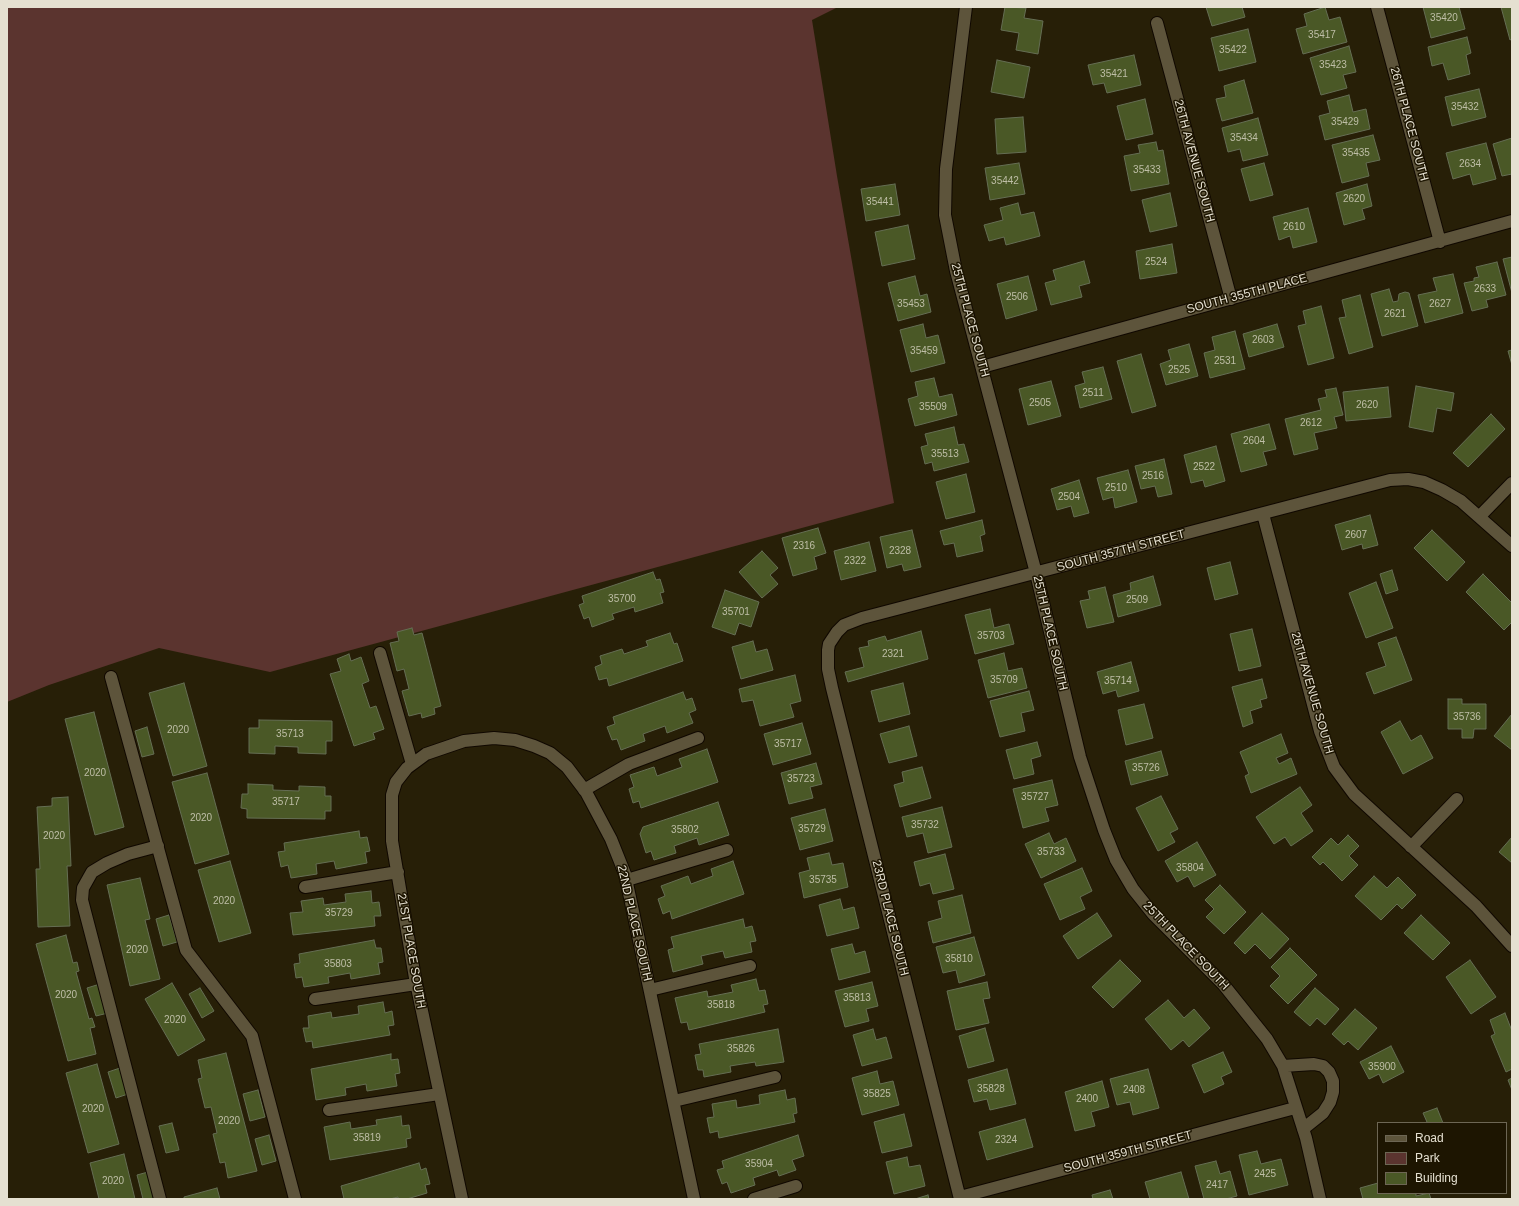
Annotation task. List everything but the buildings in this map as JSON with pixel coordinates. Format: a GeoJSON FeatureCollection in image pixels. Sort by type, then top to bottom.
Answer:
{"type":"FeatureCollection","features":[{"type":"Feature","properties":{"kind":"street","name":"25TH PLACE SOUTH"},"geometry":{"type":"LineString","coordinates":[[966,7],[946,169],[946,215],[956,271],[1036,573],[1080,757],[1094,805],[1116,860],[1133,889],[1153,914],[1224,984],[1267,1039],[1283,1066],[1303,1130],[1320,1199]]}},
{"type":"Feature","properties":{"kind":"street","name":"26TH PLACE SOUTH"},"geometry":{"type":"LineString","coordinates":[[1378,7],[1440,242]]}},
{"type":"Feature","properties":{"kind":"street","name":"26TH AVENUE SOUTH"},"geometry":{"type":"LineString","coordinates":[[1157,23],[1230,299]]}},
{"type":"Feature","properties":{"kind":"street","name":"SOUTH 355TH PLACE"},"geometry":{"type":"LineString","coordinates":[[982,367],[1512,221]]}},
{"type":"Feature","properties":{"kind":"street","name":"SOUTH 357TH STREET"},"geometry":{"type":"LineString","coordinates":[[833,637],[844,626],[862,618],[1390,480],[1408,479],[1424,482],[1442,490],[1460,501],[1512,546]]}},
{"type":"Feature","properties":{"kind":"street"},"geometry":{"type":"LineString","coordinates":[[1479,517],[1512,483]]}},
{"type":"Feature","properties":{"kind":"street","name":"26TH AVENUE SOUTH"},"geometry":{"type":"LineString","coordinates":[[1263,514],[1320,730],[1334,767],[1354,794],[1476,906],[1512,946]]}},
{"type":"Feature","properties":{"kind":"street","name":"23RD PLACE SOUTH"},"geometry":{"type":"LineString","coordinates":[[833,637],[829,644],[827,660],[832,688],[960,1198]]}},
{"type":"Feature","properties":{"kind":"street"},"geometry":{"type":"LineString","coordinates":[[380,653],[412,764]]}},
{"type":"Feature","properties":{"kind":"street"},"geometry":{"type":"LineString","coordinates":[[111,677],[186,950],[252,1036],[295,1199]]}},
{"type":"Feature","properties":{"kind":"street","name":"22ND PLACE SOUTH"},"geometry":{"type":"LineString","coordinates":[[464,741],[494,738],[515,740],[550,753],[566,767],[584,790],[611,839],[627,880],[694,1199]]}},
{"type":"Feature","properties":{"kind":"street"},"geometry":{"type":"LineString","coordinates":[[584,790],[629,764],[698,738]]}},
{"type":"Feature","properties":{"kind":"street","name":"21ST PLACE SOUTH"},"geometry":{"type":"LineString","coordinates":[[462,1199],[416,984],[392,841],[392,795],[396,782],[412,764],[426,754],[464,741]]}},
{"type":"Feature","properties":{"kind":"street"},"geometry":{"type":"LineString","coordinates":[[1411,847],[1457,799]]}},
{"type":"Feature","properties":{"kind":"street"},"geometry":{"type":"LineString","coordinates":[[158,846],[128,854],[107,863],[92,872],[83,888],[82,900],[160,1199]]}},
{"type":"Feature","properties":{"kind":"street"},"geometry":{"type":"LineString","coordinates":[[627,880],[727,850]]}},
{"type":"Feature","properties":{"kind":"street"},"geometry":{"type":"LineString","coordinates":[[306,887],[398,872]]}},
{"type":"Feature","properties":{"kind":"street"},"geometry":{"type":"LineString","coordinates":[[650,990],[750,966]]}},
{"type":"Feature","properties":{"kind":"street"},"geometry":{"type":"LineString","coordinates":[[315,999],[416,984]]}},
{"type":"Feature","properties":{"kind":"street"},"geometry":{"type":"LineString","coordinates":[[1283,1066],[1307,1064],[1323,1066],[1329,1072],[1333,1082],[1333,1092],[1330,1102],[1323,1113],[1303,1130]]}},
{"type":"Feature","properties":{"kind":"street"},"geometry":{"type":"LineString","coordinates":[[674,1101],[775,1077]]}},
{"type":"Feature","properties":{"kind":"street"},"geometry":{"type":"LineString","coordinates":[[329,1110],[439,1094]]}},
{"type":"Feature","properties":{"kind":"street","name":"SOUTH 359TH STREET"},"geometry":{"type":"LineString","coordinates":[[960,1198],[1296,1108]]}},
{"type":"Feature","properties":{"kind":"street"},"geometry":{"type":"LineString","coordinates":[[754,1199],[796,1186]]}},
{"type":"Feature","properties":{"kind":"green space"},"geometry":{"type":"Polygon","coordinates":[[[7,7],[838,7],[812,20],[837,176],[894,503],[270,672],[159,648],[49,685],[7,702],[7,7]]]}}]}
